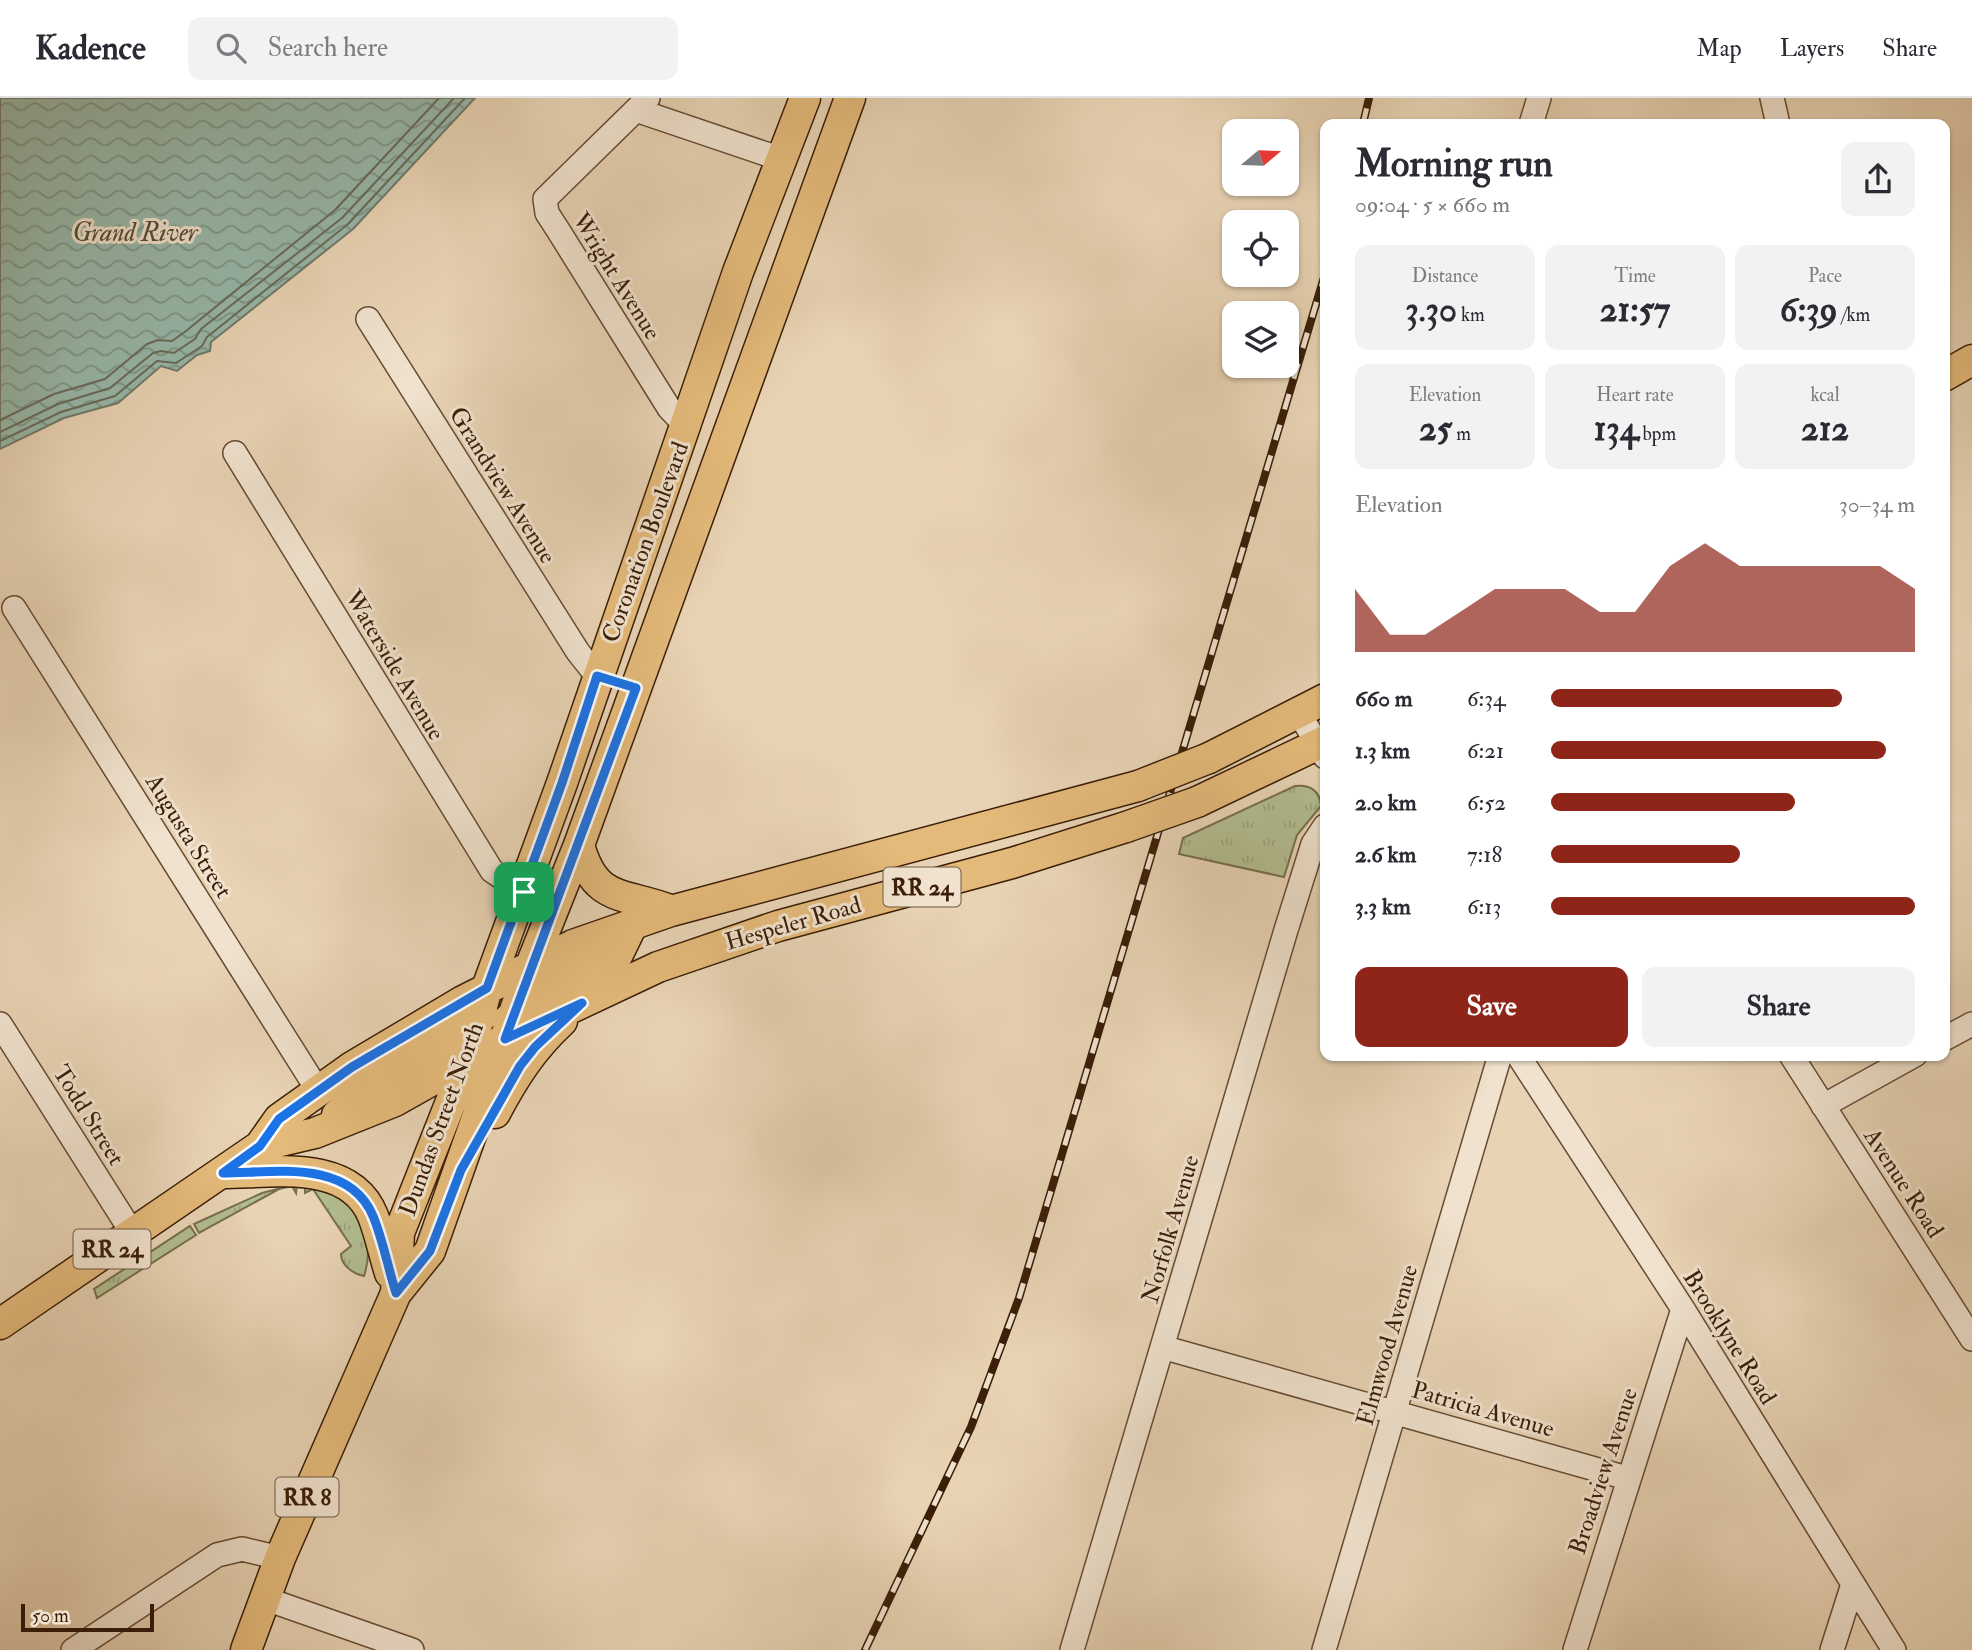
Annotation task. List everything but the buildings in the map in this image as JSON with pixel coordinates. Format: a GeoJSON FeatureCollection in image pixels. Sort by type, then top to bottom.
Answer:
{"type":"FeatureCollection","features":[{"type":"Feature","properties":{"kind":"main road","name":"Coronation Boulevard"},"geometry":{"type":"LineString","coordinates":[[487,988],[524,892],[738,272],[805,98]]}},
{"type":"Feature","properties":{"kind":"main road","name":"Coronation Boulevard"},"geometry":{"type":"LineString","coordinates":[[531,965],[579,845],[850,98]]}},
{"type":"Feature","properties":{"kind":"main road"},"geometry":{"type":"LineString","coordinates":[[785,154],[830,152]]}},
{"type":"Feature","properties":{"kind":"main road"},"geometry":{"type":"LineString","coordinates":[[1950,373],[1972,360]]}},
{"type":"Feature","properties":{"kind":"main road"},"geometry":{"type":"LineString","coordinates":[[686,426],[727,438]]}},
{"type":"Feature","properties":{"kind":"main road"},"geometry":{"type":"LineString","coordinates":[[597,676],[636,688]]}},
{"type":"Feature","properties":{"kind":"main road","name":"Hespeler Road"},"geometry":{"type":"LineString","coordinates":[[531,965],[633,923],[671,911],[1138,786],[1209,758],[1312,706]]}},
{"type":"Feature","properties":{"kind":"main road","name":"Hespeler Road"},"geometry":{"type":"LineString","coordinates":[[509,1027],[582,1003],[658,967],[727,941],[1012,863],[1126,827],[1197,802],[1320,749]]}},
{"type":"Feature","properties":{"kind":"main road"},"geometry":{"type":"LineString","coordinates":[[579,845],[584,864],[601,887],[629,900],[645,901],[671,911]]}},
{"type":"Feature","properties":{"kind":"main road"},"geometry":{"type":"LineString","coordinates":[[509,1027],[553,988],[617,956],[633,923]]}},
{"type":"Feature","properties":{"kind":"main road"},"geometry":{"type":"LineString","coordinates":[[314,1133],[372,1087],[414,1063],[477,1020],[531,965]]}},
{"type":"Feature","properties":{"kind":"main road","name":"RR 24"},"geometry":{"type":"LineString","coordinates":[[0,1324],[260,1146],[279,1119],[352,1067],[531,965]]}},
{"type":"Feature","properties":{"kind":"main road","name":"Dundas Street North"},"geometry":{"type":"LineString","coordinates":[[246,1650],[281,1558],[396,1293],[430,1251],[461,1170],[531,965]]}},
{"type":"Feature","properties":{"kind":"main road","name":"Dundas Street North"},"geometry":{"type":"LineString","coordinates":[[396,1293],[399,1233],[467,1061],[487,988]]}},
{"type":"Feature","properties":{"kind":"main road"},"geometry":{"type":"LineString","coordinates":[[461,1170],[520,1066],[535,1047],[582,1003]]}},
{"type":"Feature","properties":{"kind":"main road","name":"RR 24"},"geometry":{"type":"LineString","coordinates":[[260,1146],[314,1133],[395,1101],[467,1061],[509,1027]]}},
{"type":"Feature","properties":{"kind":"main road"},"geometry":{"type":"LineString","coordinates":[[223,1173],[312,1172],[333,1178],[356,1193],[372,1213],[396,1293]]}},
{"type":"Feature","properties":{"kind":"street"},"geometry":{"type":"LineString","coordinates":[[1533,119],[1539,98]]}},
{"type":"Feature","properties":{"kind":"street"},"geometry":{"type":"LineString","coordinates":[[1772,98],[1777,119]]}},
{"type":"Feature","properties":{"kind":"street"},"geometry":{"type":"LineString","coordinates":[[642,104],[769,155],[785,154]]}},
{"type":"Feature","properties":{"kind":"street","name":"Wright Avenue"},"geometry":{"type":"LineString","coordinates":[[642,104],[545,199],[547,213],[669,408],[686,426]]}},
{"type":"Feature","properties":{"kind":"street","name":"Grandview Avenue"},"geometry":{"type":"LineString","coordinates":[[368,319],[570,641],[597,676]]}},
{"type":"Feature","properties":{"kind":"street","name":"Waterside Avenue"},"geometry":{"type":"LineString","coordinates":[[235,453],[492,871],[524,892]]}},
{"type":"Feature","properties":{"kind":"street","name":"Augusta Street"},"geometry":{"type":"LineString","coordinates":[[14,608],[319,1092]]}},
{"type":"Feature","properties":{"kind":"street"},"geometry":{"type":"LineString","coordinates":[[1312,706],[1320,740]]}},
{"type":"Feature","properties":{"kind":"street","name":"Norfolk Avenue"},"geometry":{"type":"LineString","coordinates":[[1072,1650],[1312,844],[1320,833]]}},
{"type":"Feature","properties":{"kind":"street","name":"Todd Street"},"geometry":{"type":"LineString","coordinates":[[0,1024],[133,1234]]}},
{"type":"Feature","properties":{"kind":"street"},"geometry":{"type":"LineString","coordinates":[[1950,1036],[1972,1024]]}},
{"type":"Feature","properties":{"kind":"street","name":"Elmwood Avenue"},"geometry":{"type":"LineString","coordinates":[[1324,1650],[1498,1061]]}},
{"type":"Feature","properties":{"kind":"street","name":"Brooklyne Road"},"geometry":{"type":"LineString","coordinates":[[1522,1061],[1682,1309],[1894,1650]]}},
{"type":"Feature","properties":{"kind":"street","name":"Avenue Road"},"geometry":{"type":"LineString","coordinates":[[1795,1061],[1972,1339]]}},
{"type":"Feature","properties":{"kind":"street"},"geometry":{"type":"LineString","coordinates":[[1823,1106],[1904,1061]]}},
{"type":"Feature","properties":{"kind":"street","name":"Broadview Avenue"},"geometry":{"type":"LineString","coordinates":[[1575,1650],[1682,1309]]}},
{"type":"Feature","properties":{"kind":"street","name":"Patricia Avenue"},"geometry":{"type":"LineString","coordinates":[[1162,1347],[1628,1478]]}},
{"type":"Feature","properties":{"kind":"street"},"geometry":{"type":"LineString","coordinates":[[73,1650],[218,1555],[242,1549],[281,1558]]}},
{"type":"Feature","properties":{"kind":"street"},"geometry":{"type":"LineString","coordinates":[[1832,1650],[1853,1584]]}},
{"type":"Feature","properties":{"kind":"street"},"geometry":{"type":"LineString","coordinates":[[266,1600],[412,1650]]}},
{"type":"Feature","properties":{"kind":"green space"},"geometry":{"type":"Polygon","coordinates":[[[1295,786],[1305,786],[1319,796],[1320,807],[1297,835],[1284,877],[1179,854],[1183,838],[1295,786]]]}},
{"type":"Feature","properties":{"kind":"green space"},"geometry":{"type":"Polygon","coordinates":[[[297,1184],[296,1193],[292,1186],[279,1189],[199,1233],[194,1224],[262,1193],[297,1184]]]}},
{"type":"Feature","properties":{"kind":"green space"},"geometry":{"type":"Polygon","coordinates":[[[305,1184],[337,1195],[357,1213],[368,1244],[364,1276],[352,1271],[343,1262],[341,1254],[351,1246],[313,1189],[305,1193],[305,1184]]]}},
{"type":"Feature","properties":{"kind":"green space"},"geometry":{"type":"Polygon","coordinates":[[[190,1226],[196,1235],[97,1298],[94,1289],[190,1226]]]}},
{"type":"Feature","properties":{"kind":"water","name":"Grand River"},"geometry":{"type":"Polygon","coordinates":[[[0,98],[475,98],[353,229],[211,342],[210,351],[197,355],[177,371],[161,366],[118,403],[64,418],[0,449],[0,98]]]}},
{"type":"Feature","properties":{"kind":"railway"},"geometry":{"type":"LineString","coordinates":[[1364,119],[1369,98]]}},
{"type":"Feature","properties":{"kind":"railway"},"geometry":{"type":"LineString","coordinates":[[865,1650],[971,1427],[1019,1298],[1320,291]]}},
{"type":"Feature","properties":{"kind":"route"},"geometry":{"type":"LineString","coordinates":[[597,676],[636,688],[505,1039],[582,1003],[535,1047],[520,1066],[461,1170],[430,1251],[396,1293],[372,1213],[356,1193],[333,1178],[312,1172],[223,1173],[260,1146],[279,1119],[352,1067],[487,988],[524,892],[597,676]]}}]}
